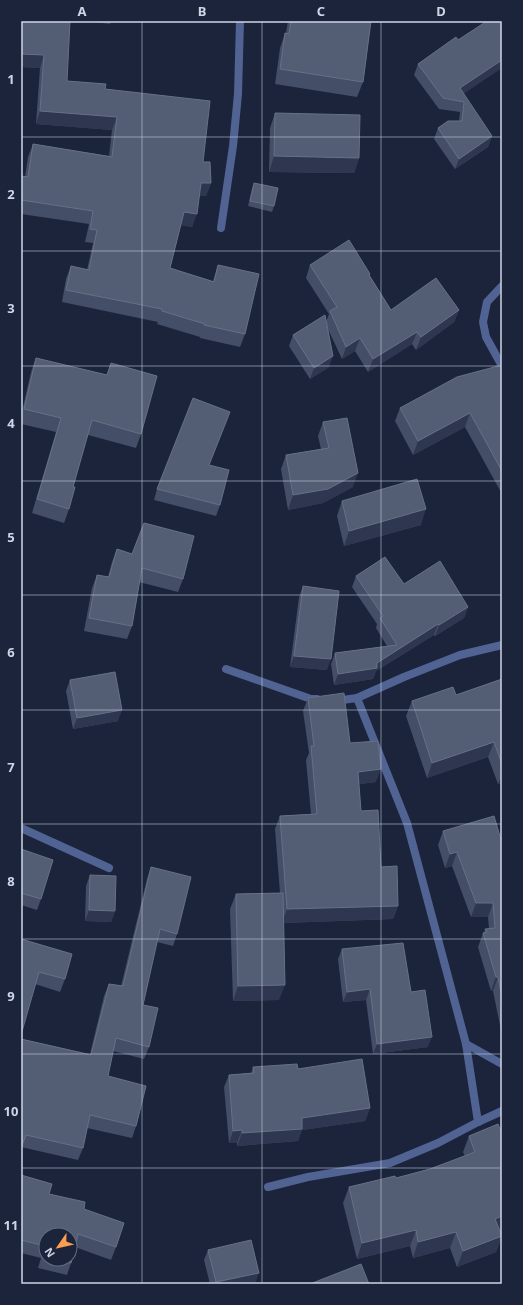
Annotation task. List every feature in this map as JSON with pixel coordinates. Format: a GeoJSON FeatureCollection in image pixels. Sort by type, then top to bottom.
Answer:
{"type":"FeatureCollection","features":[{"type":"Feature","properties":{"kind":"street"},"geometry":{"type":"LineString","coordinates":[[221,228],[233,146],[238,94],[240,21]]}},
{"type":"Feature","properties":{"kind":"street"},"geometry":{"type":"LineString","coordinates":[[502,286],[487,302],[483,322],[486,337],[502,366]]}},
{"type":"Feature","properties":{"kind":"street"},"geometry":{"type":"LineString","coordinates":[[226,669],[311,699],[332,701],[357,698],[404,677],[460,655],[502,645]]}},
{"type":"Feature","properties":{"kind":"street"},"geometry":{"type":"LineString","coordinates":[[357,698],[407,823],[466,1044],[478,1122]]}},
{"type":"Feature","properties":{"kind":"street"},"geometry":{"type":"LineString","coordinates":[[21,828],[109,868]]}},
{"type":"Feature","properties":{"kind":"street"},"geometry":{"type":"LineString","coordinates":[[466,1044],[502,1064]]}},
{"type":"Feature","properties":{"kind":"street"},"geometry":{"type":"LineString","coordinates":[[268,1187],[308,1177],[390,1163],[438,1143],[502,1111]]}},
{"type":"Feature","properties":{"kind":"building"},"geometry":{"type":"Polygon","coordinates":[[[21,21],[70,21],[67,81],[106,84],[105,89],[210,101],[203,162],[210,162],[211,183],[201,183],[197,214],[184,212],[170,268],[214,282],[218,265],[259,274],[245,334],[204,325],[205,324],[162,311],[162,309],[66,290],[71,266],[89,270],[97,230],[90,229],[93,211],[21,200],[21,176],[28,177],[33,144],[112,157],[117,117],[40,111],[44,55],[21,54],[21,21]]]}},
{"type":"Feature","properties":{"kind":"building"},"geometry":{"type":"Polygon","coordinates":[[[291,21],[371,21],[363,82],[280,69],[285,33],[289,34],[291,21]]]}},
{"type":"Feature","properties":{"kind":"building"},"geometry":{"type":"Polygon","coordinates":[[[487,21],[502,22],[502,60],[460,88],[492,136],[459,159],[438,128],[448,121],[462,121],[464,102],[443,98],[418,64],[456,37],[458,40],[487,21]]]}},
{"type":"Feature","properties":{"kind":"building"},"geometry":{"type":"Polygon","coordinates":[[[275,113],[360,115],[359,158],[274,156],[275,113]]]}},
{"type":"Feature","properties":{"kind":"building"},"geometry":{"type":"Polygon","coordinates":[[[254,183],[278,188],[274,206],[250,201],[254,183]]]}},
{"type":"Feature","properties":{"kind":"building"},"geometry":{"type":"Polygon","coordinates":[[[349,240],[391,310],[436,278],[459,310],[421,337],[417,332],[373,359],[360,338],[346,347],[330,311],[337,307],[310,265],[349,240]]]}},
{"type":"Feature","properties":{"kind":"building"},"geometry":{"type":"Polygon","coordinates":[[[325,315],[333,356],[314,368],[293,335],[325,315]]]}},
{"type":"Feature","properties":{"kind":"building"},"geometry":{"type":"Polygon","coordinates":[[[36,358],[107,375],[111,363],[157,376],[141,434],[92,420],[73,487],[75,487],[69,509],[37,499],[61,418],[24,409],[36,358]]]}},
{"type":"Feature","properties":{"kind":"building"},"geometry":{"type":"Polygon","coordinates":[[[502,365],[502,471],[470,413],[418,441],[400,408],[457,377],[502,365]]]}},
{"type":"Feature","properties":{"kind":"building"},"geometry":{"type":"Polygon","coordinates":[[[193,398],[230,412],[209,465],[229,470],[220,505],[157,489],[193,398]]]}},
{"type":"Feature","properties":{"kind":"building"},"geometry":{"type":"Polygon","coordinates":[[[347,418],[358,473],[328,489],[293,495],[286,455],[329,448],[323,422],[347,418]]]}},
{"type":"Feature","properties":{"kind":"building"},"geometry":{"type":"Polygon","coordinates":[[[417,479],[426,509],[349,531],[342,501],[417,479]]]}},
{"type":"Feature","properties":{"kind":"building"},"geometry":{"type":"Polygon","coordinates":[[[144,523],[194,536],[183,579],[142,568],[132,626],[89,618],[97,575],[109,577],[117,549],[132,554],[144,523]]]}},
{"type":"Feature","properties":{"kind":"building"},"geometry":{"type":"Polygon","coordinates":[[[385,557],[404,584],[440,561],[468,607],[439,625],[438,624],[377,663],[377,668],[338,674],[335,653],[397,645],[380,618],[383,616],[356,576],[385,557]]]}},
{"type":"Feature","properties":{"kind":"building"},"geometry":{"type":"Polygon","coordinates":[[[303,586],[339,591],[331,659],[294,656],[303,586]]]}},
{"type":"Feature","properties":{"kind":"building"},"geometry":{"type":"Polygon","coordinates":[[[115,672],[122,710],[77,718],[70,680],[115,672]]]}},
{"type":"Feature","properties":{"kind":"building"},"geometry":{"type":"Polygon","coordinates":[[[502,679],[502,764],[494,742],[432,763],[412,701],[453,687],[456,695],[502,679]]]}},
{"type":"Feature","properties":{"kind":"building"},"geometry":{"type":"Polygon","coordinates":[[[344,693],[350,743],[378,741],[381,769],[358,772],[361,811],[378,810],[381,867],[397,866],[398,906],[287,909],[280,816],[317,814],[311,746],[314,746],[308,698],[344,693]]]}},
{"type":"Feature","properties":{"kind":"building"},"geometry":{"type":"Polygon","coordinates":[[[494,816],[502,843],[502,997],[498,977],[496,977],[483,933],[487,932],[485,929],[495,928],[493,903],[476,903],[457,852],[450,854],[443,831],[494,816]]]}},
{"type":"Feature","properties":{"kind":"building"},"geometry":{"type":"Polygon","coordinates":[[[21,849],[53,860],[41,899],[21,893],[21,849]]]}},
{"type":"Feature","properties":{"kind":"building"},"geometry":{"type":"Polygon","coordinates":[[[151,867],[191,877],[177,934],[160,929],[143,1005],[158,1008],[149,1047],[116,1038],[108,1076],[146,1086],[136,1126],[90,1115],[83,1148],[26,1135],[21,1148],[21,1039],[91,1055],[109,984],[123,986],[151,867]]]}},
{"type":"Feature","properties":{"kind":"building"},"geometry":{"type":"Polygon","coordinates":[[[90,875],[116,876],[115,911],[89,910],[90,875]]]}},
{"type":"Feature","properties":{"kind":"building"},"geometry":{"type":"Polygon","coordinates":[[[283,893],[285,985],[238,986],[236,894],[283,893]]]}},
{"type":"Feature","properties":{"kind":"building"},"geometry":{"type":"Polygon","coordinates":[[[21,939],[72,954],[65,979],[39,972],[21,1035],[21,939]]]}},
{"type":"Feature","properties":{"kind":"building"},"geometry":{"type":"Polygon","coordinates":[[[403,943],[411,992],[425,990],[432,1037],[377,1044],[370,989],[347,992],[342,949],[403,943]]]}},
{"type":"Feature","properties":{"kind":"building"},"geometry":{"type":"Polygon","coordinates":[[[362,1059],[370,1108],[302,1118],[302,1129],[242,1133],[242,1130],[233,1131],[229,1075],[254,1073],[253,1067],[297,1064],[298,1069],[362,1059]]]}},
{"type":"Feature","properties":{"kind":"building"},"geometry":{"type":"Polygon","coordinates":[[[498,1124],[500,1129],[502,1128],[502,1216],[495,1219],[502,1236],[463,1251],[456,1232],[418,1242],[416,1230],[362,1243],[349,1187],[395,1176],[396,1178],[430,1169],[475,1152],[469,1136],[498,1124]]]}},
{"type":"Feature","properties":{"kind":"building"},"geometry":{"type":"Polygon","coordinates":[[[21,1175],[52,1184],[49,1194],[85,1202],[84,1209],[124,1223],[116,1247],[78,1234],[78,1227],[38,1227],[38,1244],[21,1240],[21,1175]]]}},
{"type":"Feature","properties":{"kind":"building"},"geometry":{"type":"Polygon","coordinates":[[[251,1240],[259,1273],[216,1282],[208,1250],[251,1240]]]}},
{"type":"Feature","properties":{"kind":"building"},"geometry":{"type":"Polygon","coordinates":[[[361,1264],[369,1284],[310,1284],[361,1264]]]}}]}
